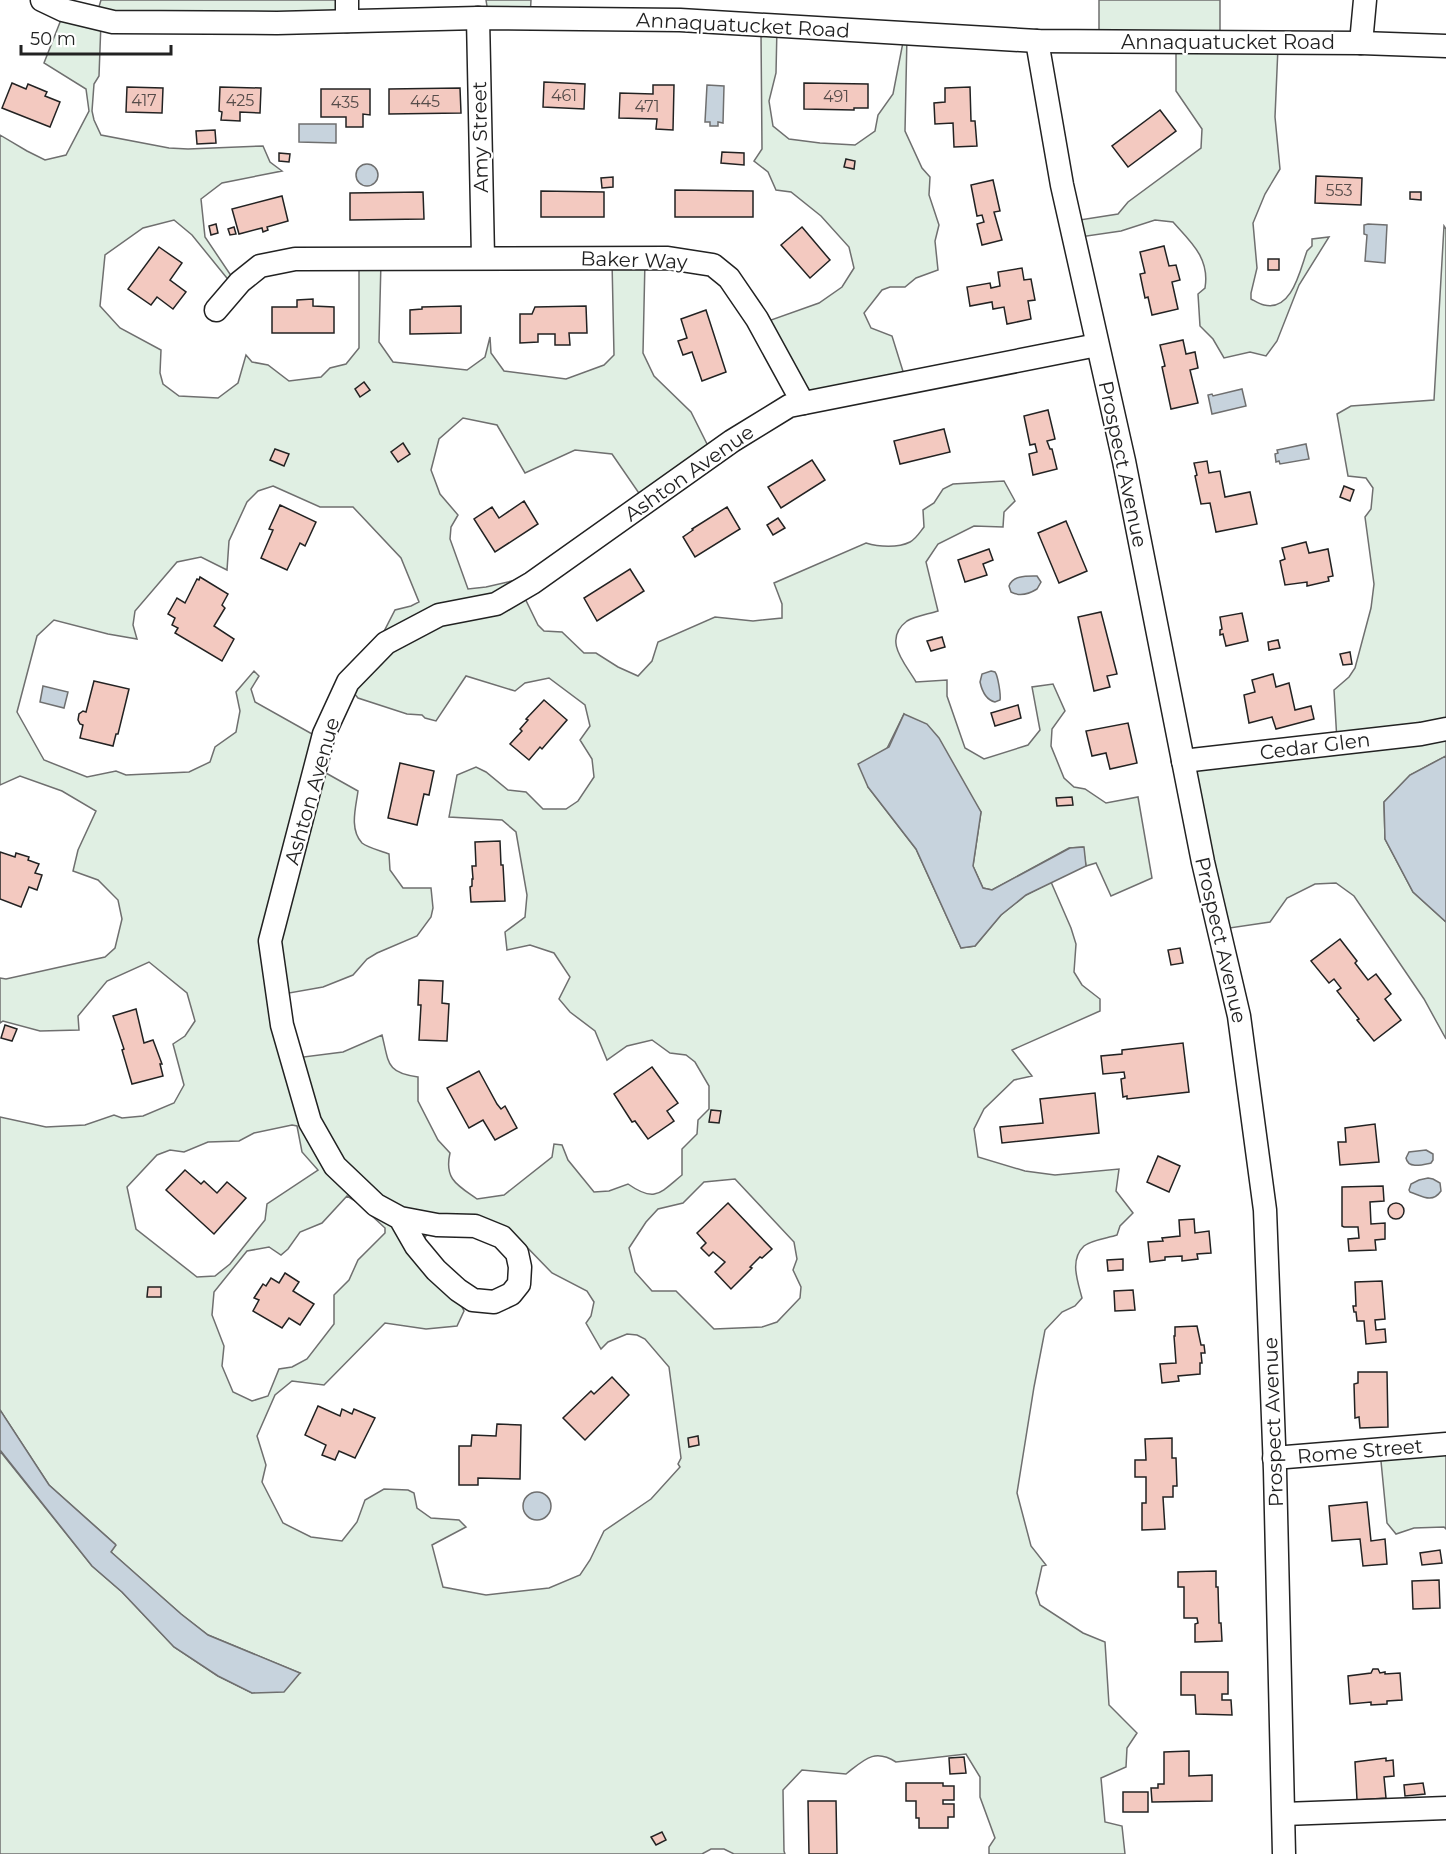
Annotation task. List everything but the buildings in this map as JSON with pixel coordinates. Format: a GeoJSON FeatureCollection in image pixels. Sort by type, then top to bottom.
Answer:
{"type":"FeatureCollection","features":[{"type":"Feature","properties":{"kind":"street","name":"Annaquatucket Road"},"geometry":{"type":"LineString","coordinates":[[42,0],[63,10],[113,22],[277,23],[347,11],[478,18],[680,20],[1037,41],[1361,43],[1446,46]]}},
{"type":"Feature","properties":{"kind":"street"},"geometry":{"type":"LineString","coordinates":[[1361,43],[1365,0]]}},
{"type":"Feature","properties":{"kind":"street","name":"Amy Street"},"geometry":{"type":"LineString","coordinates":[[478,18],[483,257]]}},
{"type":"Feature","properties":{"kind":"street","name":"Prospect Avenue"},"geometry":{"type":"LineString","coordinates":[[1037,41],[1062,186],[1124,461],[1203,862],[1239,1016],[1265,1210],[1284,1854]]}},
{"type":"Feature","properties":{"kind":"street","name":"Baker Way"},"geometry":{"type":"LineString","coordinates":[[216,310],[240,282],[260,266],[295,260],[483,257],[668,258],[713,265],[729,278],[757,319],[802,403]]}},
{"type":"Feature","properties":{"kind":"street"},"geometry":{"type":"LineString","coordinates":[[802,403],[1097,345]]}},
{"type":"Feature","properties":{"kind":"street","name":"Ashton Avenue"},"geometry":{"type":"LineString","coordinates":[[400,1218],[416,1246],[436,1270],[473,1300],[494,1302],[511,1294],[519,1284],[520,1267],[517,1253],[502,1237],[475,1226],[437,1225],[400,1218],[376,1205],[335,1166],[310,1122],[282,1025],[270,941],[324,734],[348,682],[386,643],[439,615],[496,604],[532,583],[732,441],[789,406],[802,403]]}},
{"type":"Feature","properties":{"kind":"street","name":"Cedar Glen"},"geometry":{"type":"LineString","coordinates":[[1183,761],[1446,729]]}},
{"type":"Feature","properties":{"kind":"street","name":"Rome Street"},"geometry":{"type":"LineString","coordinates":[[1274,1458],[1446,1444]]}},
{"type":"Feature","properties":{"kind":"street"},"geometry":{"type":"LineString","coordinates":[[1284,1814],[1446,1808]]}},
{"type":"Feature","properties":{"kind":"green space"},"geometry":{"type":"Polygon","coordinates":[[[101,0],[349,0],[349,14],[101,22],[99,76],[94,84],[92,111],[101,135],[169,148],[263,146],[270,162],[282,171],[222,183],[201,199],[205,237],[236,283],[235,288],[192,235],[174,220],[143,228],[105,255],[100,306],[120,328],[161,350],[160,373],[163,384],[179,396],[218,398],[238,383],[246,355],[252,362],[268,365],[289,381],[321,377],[330,368],[346,364],[359,348],[359,262],[381,261],[379,342],[393,362],[467,370],[485,357],[490,337],[491,353],[504,371],[566,379],[604,365],[614,355],[612,261],[645,260],[643,353],[654,376],[691,412],[712,454],[645,502],[612,454],[575,450],[525,473],[497,425],[463,418],[439,439],[431,470],[440,494],[458,515],[451,527],[450,539],[468,589],[516,580],[538,625],[544,631],[562,632],[584,653],[596,653],[638,676],[652,661],[658,642],[715,617],[753,621],[782,618],[782,604],[774,583],[866,543],[888,546],[910,542],[924,527],[923,510],[934,503],[943,489],[953,484],[1004,481],[1015,501],[1004,512],[1003,527],[974,526],[938,544],[926,562],[938,611],[910,619],[900,628],[896,636],[898,652],[916,682],[947,680],[947,696],[965,748],[984,759],[1028,745],[1040,730],[1032,687],[1053,684],[1065,711],[1052,729],[1051,746],[1064,778],[1074,787],[1085,789],[1106,803],[1138,797],[1152,878],[1111,896],[1096,863],[1086,866],[1083,847],[1069,848],[992,890],[983,888],[973,866],[981,812],[904,714],[868,787],[916,849],[961,948],[975,946],[1001,915],[1026,895],[1051,882],[1076,944],[1074,972],[1082,985],[1100,999],[1100,1011],[1012,1050],[1032,1076],[1014,1080],[984,1109],[974,1129],[978,1157],[1025,1171],[1055,1175],[1119,1169],[1116,1191],[1133,1213],[1120,1226],[1117,1235],[1091,1242],[1079,1252],[1076,1271],[1082,1298],[1075,1306],[1062,1312],[1045,1330],[1017,1493],[1031,1546],[1046,1565],[1042,1566],[1036,1593],[1040,1605],[1083,1633],[1105,1642],[1109,1705],[1137,1733],[1127,1748],[1126,1767],[1101,1778],[1105,1822],[1122,1826],[1125,1854],[989,1854],[989,1847],[995,1838],[980,1797],[980,1777],[966,1754],[896,1762],[875,1756],[864,1760],[846,1774],[802,1770],[783,1790],[785,1854],[734,1854],[724,1849],[711,1849],[702,1854],[0,1854],[0,1451],[92,1566],[122,1592],[174,1647],[218,1676],[252,1693],[300,1673],[208,1635],[181,1614],[111,1552],[115,1544],[49,1485],[0,1410],[0,1117],[46,1127],[85,1125],[114,1115],[122,1118],[143,1116],[174,1103],[184,1085],[173,1044],[185,1036],[195,1021],[187,993],[149,962],[107,981],[78,1016],[79,1030],[40,1031],[3,1021],[0,1023],[0,978],[6,979],[105,957],[115,948],[122,919],[118,900],[98,880],[73,871],[78,850],[96,811],[62,791],[20,776],[0,785],[0,135],[45,160],[66,155],[89,111],[86,89],[44,63],[64,12],[96,17],[101,0]],[[273,486],[258,491],[247,502],[229,541],[227,570],[201,557],[177,562],[135,611],[133,625],[137,639],[54,620],[37,636],[17,712],[44,760],[87,777],[116,771],[126,775],[189,772],[210,762],[215,747],[236,732],[240,711],[236,692],[254,671],[259,676],[251,689],[255,702],[321,739],[317,768],[358,791],[354,825],[362,843],[389,854],[390,870],[403,888],[431,888],[433,908],[431,917],[417,936],[367,959],[353,975],[323,987],[283,994],[296,1058],[343,1052],[382,1035],[388,1060],[394,1069],[400,1073],[418,1077],[418,1101],[438,1140],[450,1153],[449,1169],[454,1181],[477,1199],[504,1195],[552,1157],[554,1144],[562,1145],[568,1160],[594,1192],[609,1191],[628,1184],[645,1193],[662,1191],[682,1175],[682,1149],[697,1134],[698,1120],[709,1109],[709,1086],[695,1062],[686,1055],[670,1053],[652,1040],[627,1046],[607,1060],[595,1031],[570,1012],[559,999],[570,977],[554,953],[530,945],[507,950],[505,932],[525,917],[527,895],[516,832],[502,820],[449,817],[457,775],[476,767],[508,790],[526,792],[543,809],[566,809],[578,801],[594,777],[592,759],[580,740],[590,726],[585,705],[549,678],[525,683],[515,691],[466,676],[436,721],[358,698],[353,692],[395,610],[419,602],[401,558],[353,507],[320,507],[273,486]],[[297,1126],[254,1133],[239,1141],[208,1142],[184,1152],[170,1150],[157,1155],[127,1187],[136,1229],[197,1277],[215,1276],[230,1264],[265,1220],[267,1204],[318,1170],[302,1152],[297,1126]],[[735,1179],[704,1182],[683,1203],[658,1209],[646,1222],[629,1248],[635,1272],[652,1291],[676,1291],[714,1329],[762,1327],[777,1322],[800,1298],[801,1287],[793,1270],[797,1259],[794,1242],[735,1179]],[[347,1196],[322,1223],[300,1232],[281,1255],[269,1247],[247,1251],[214,1292],[212,1315],[224,1346],[222,1366],[233,1392],[252,1401],[268,1396],[279,1369],[292,1367],[307,1359],[334,1324],[334,1295],[349,1280],[358,1260],[385,1233],[385,1228],[357,1202],[347,1196]],[[438,1220],[413,1253],[454,1291],[464,1311],[457,1326],[426,1329],[385,1323],[324,1385],[292,1381],[275,1395],[257,1436],[266,1465],[262,1482],[283,1523],[311,1537],[342,1541],[357,1522],[365,1500],[384,1489],[408,1490],[414,1493],[417,1508],[431,1518],[459,1520],[466,1527],[432,1545],[443,1587],[486,1595],[549,1588],[580,1575],[604,1531],[651,1499],[680,1467],[678,1464],[681,1458],[669,1367],[645,1339],[637,1335],[627,1334],[608,1342],[601,1349],[586,1323],[591,1316],[594,1302],[587,1291],[552,1273],[519,1239],[438,1220]]]}},
{"type":"Feature","properties":{"kind":"green space"},"geometry":{"type":"Polygon","coordinates":[[[486,0],[531,0],[530,18],[489,19],[486,0]]]}},
{"type":"Feature","properties":{"kind":"green space"},"geometry":{"type":"Polygon","coordinates":[[[1099,0],[1220,0],[1220,43],[1278,47],[1275,117],[1280,169],[1265,194],[1253,223],[1257,268],[1251,299],[1264,305],[1282,302],[1298,278],[1307,251],[1312,246],[1312,239],[1329,237],[1299,285],[1277,341],[1266,356],[1250,352],[1224,358],[1213,339],[1200,326],[1198,294],[1205,288],[1205,268],[1198,251],[1173,222],[1155,220],[1121,231],[1080,237],[1073,221],[1118,214],[1128,202],[1201,148],[1202,129],[1176,91],[1176,46],[1099,38],[1099,0]]]}},
{"type":"Feature","properties":{"kind":"green space"},"geometry":{"type":"Polygon","coordinates":[[[777,27],[776,73],[769,101],[773,126],[789,139],[820,143],[855,145],[875,131],[878,115],[893,94],[904,37],[907,35],[905,131],[922,168],[930,177],[929,195],[939,225],[935,241],[938,270],[916,278],[905,287],[890,287],[882,290],[864,313],[871,328],[892,336],[906,381],[818,402],[760,324],[819,303],[842,287],[854,268],[849,247],[821,216],[791,192],[776,190],[768,172],[754,161],[762,149],[761,33],[777,27]]]}},
{"type":"Feature","properties":{"kind":"green space"},"geometry":{"type":"Polygon","coordinates":[[[1444,226],[1446,229],[1446,756],[1410,775],[1384,802],[1385,839],[1413,892],[1446,922],[1446,1039],[1424,999],[1354,896],[1336,883],[1315,884],[1287,898],[1270,922],[1223,929],[1189,762],[1337,741],[1334,690],[1349,677],[1355,668],[1371,608],[1374,584],[1365,517],[1371,509],[1373,488],[1366,478],[1348,476],[1337,414],[1351,406],[1434,400],[1444,226]]]}},
{"type":"Feature","properties":{"kind":"green space"},"geometry":{"type":"Polygon","coordinates":[[[1446,1445],[1446,1529],[1444,1527],[1414,1528],[1396,1534],[1387,1523],[1380,1451],[1446,1445]]]}},
{"type":"Feature","properties":{"kind":"shaded area"},"geometry":{"type":"Polygon","coordinates":[[[707,85],[724,86],[723,123],[718,122],[718,126],[710,126],[710,122],[705,122],[707,85]]]}},
{"type":"Feature","properties":{"kind":"shaded area"},"geometry":{"type":"Polygon","coordinates":[[[299,124],[336,124],[336,143],[299,142],[299,124]]]}},
{"type":"Feature","properties":{"kind":"shaded area"},"geometry":{"type":"Polygon","coordinates":[[[367,164],[375,167],[378,175],[375,183],[367,186],[359,183],[356,175],[359,167],[367,164]]]}},
{"type":"Feature","properties":{"kind":"shaded area"},"geometry":{"type":"Polygon","coordinates":[[[1364,225],[1387,225],[1385,263],[1365,261],[1367,235],[1364,234],[1364,225]]]}},
{"type":"Feature","properties":{"kind":"shaded area"},"geometry":{"type":"Polygon","coordinates":[[[1242,389],[1246,406],[1212,414],[1208,395],[1213,396],[1242,389]]]}},
{"type":"Feature","properties":{"kind":"shaded area"},"geometry":{"type":"Polygon","coordinates":[[[1306,444],[1309,459],[1280,464],[1279,461],[1276,462],[1277,450],[1306,444]]]}},
{"type":"Feature","properties":{"kind":"shaded area"},"geometry":{"type":"Polygon","coordinates":[[[1037,576],[1041,582],[1037,589],[1024,594],[1011,592],[1009,586],[1014,580],[1037,576]]]}},
{"type":"Feature","properties":{"kind":"shaded area"},"geometry":{"type":"Polygon","coordinates":[[[991,671],[996,674],[1000,690],[1000,700],[995,702],[985,695],[980,682],[982,674],[991,671]]]}},
{"type":"Feature","properties":{"kind":"shaded area"},"geometry":{"type":"Polygon","coordinates":[[[43,686],[68,692],[64,708],[40,702],[43,686]]]}},
{"type":"Feature","properties":{"kind":"shaded area"},"geometry":{"type":"Polygon","coordinates":[[[904,714],[927,724],[939,738],[981,812],[973,866],[983,888],[992,890],[1070,848],[1084,847],[1086,866],[1026,895],[1001,915],[975,946],[961,948],[916,849],[868,787],[858,764],[889,747],[904,714]]]}},
{"type":"Feature","properties":{"kind":"shaded area"},"geometry":{"type":"Polygon","coordinates":[[[1446,756],[1446,922],[1413,892],[1385,839],[1384,802],[1410,775],[1446,756]]]}},
{"type":"Feature","properties":{"kind":"shaded area"},"geometry":{"type":"Polygon","coordinates":[[[1426,1150],[1433,1154],[1431,1163],[1409,1164],[1406,1158],[1409,1152],[1426,1150]]]}},
{"type":"Feature","properties":{"kind":"shaded area"},"geometry":{"type":"Polygon","coordinates":[[[1428,1178],[1440,1183],[1441,1191],[1438,1195],[1427,1198],[1410,1192],[1411,1184],[1428,1178]]]}},
{"type":"Feature","properties":{"kind":"shaded area"},"geometry":{"type":"Polygon","coordinates":[[[0,1410],[49,1485],[116,1545],[111,1552],[181,1614],[208,1635],[300,1673],[284,1692],[252,1693],[218,1676],[174,1647],[122,1592],[92,1566],[0,1450],[0,1410]]]}},
{"type":"Feature","properties":{"kind":"shaded area"},"geometry":{"type":"Polygon","coordinates":[[[537,1492],[547,1496],[551,1506],[547,1516],[537,1520],[527,1516],[523,1506],[527,1496],[537,1492]]]}}]}
